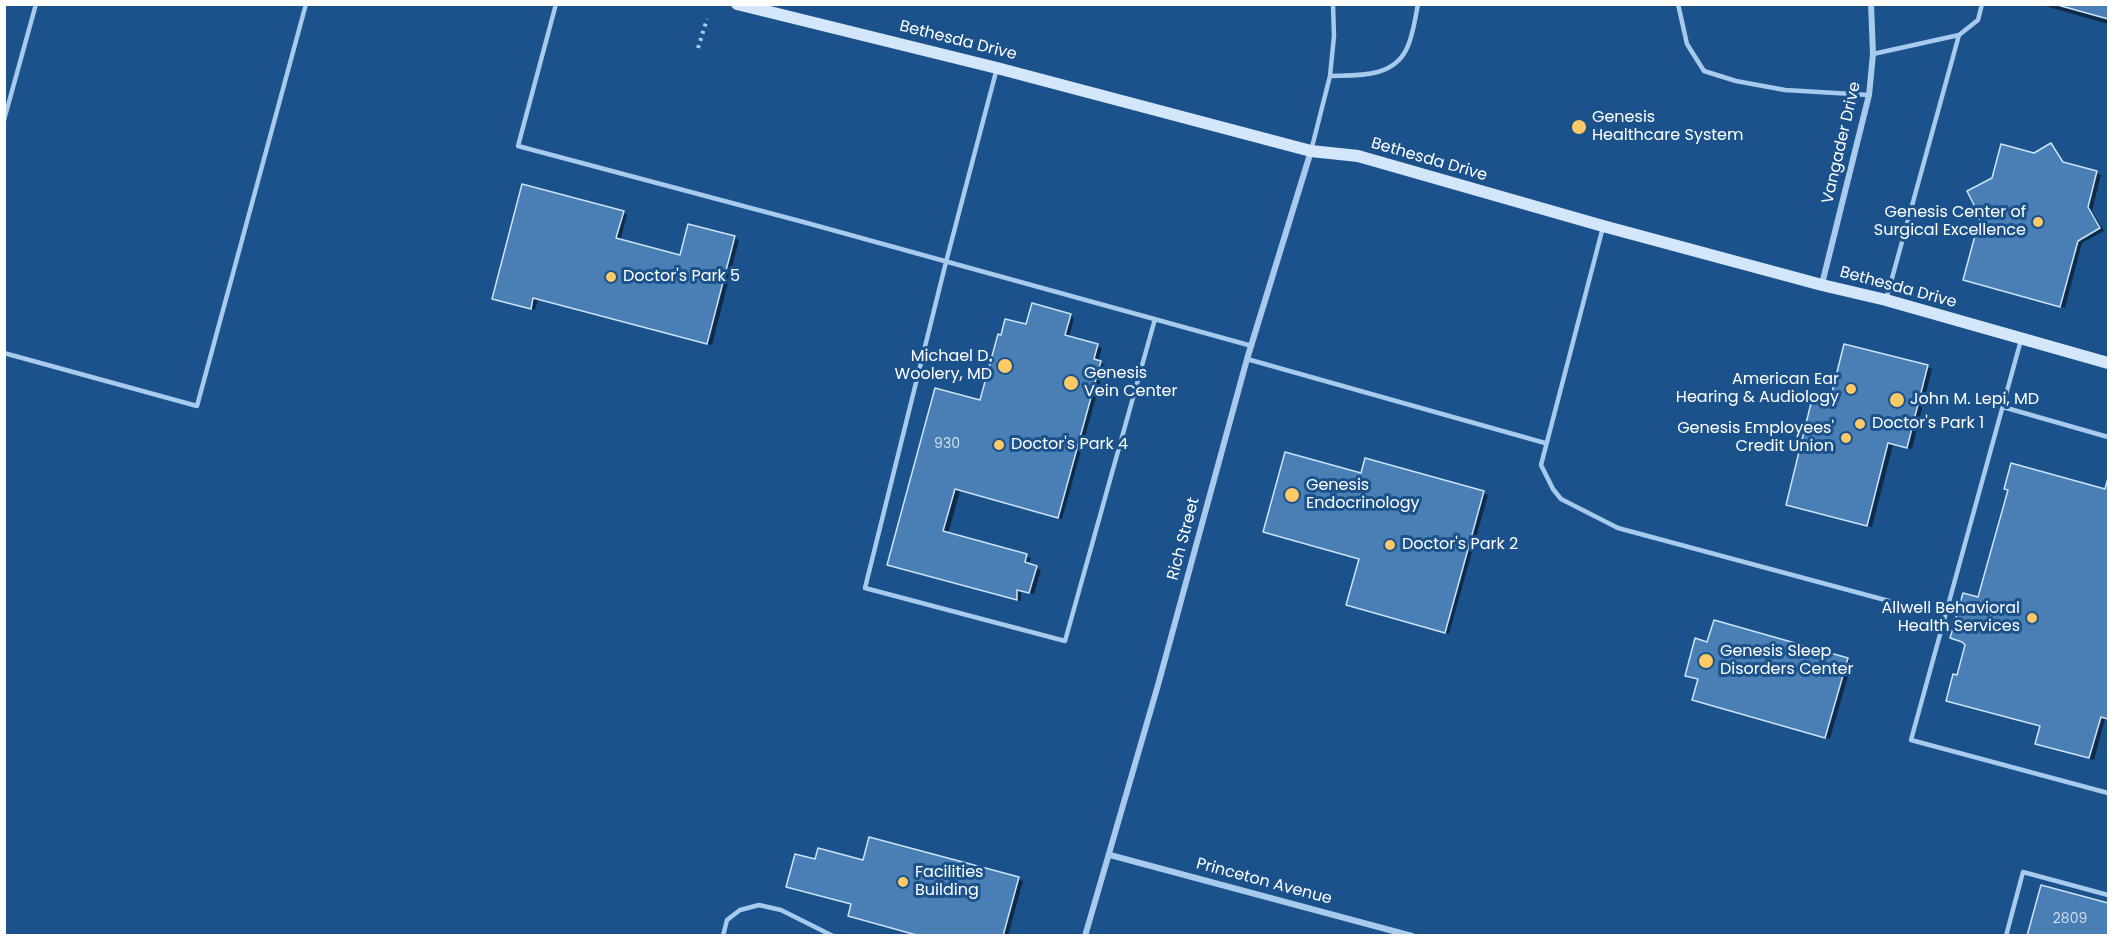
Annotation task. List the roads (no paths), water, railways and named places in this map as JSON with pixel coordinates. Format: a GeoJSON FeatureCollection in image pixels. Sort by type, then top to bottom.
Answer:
{"type":"FeatureCollection","features":[{"type":"Feature","properties":{"kind":"street","name":"Vangader Drive"},"geometry":{"type":"LineString","coordinates":[[1822,285],[1869,95],[1873,54],[1871,4]]}},
{"type":"Feature","properties":{"kind":"street","name":"Bethesda Drive"},"geometry":{"type":"LineString","coordinates":[[744,5],[997,68],[1311,151],[1358,156],[1603,226],[1822,285],[1887,300],[2021,340],[2109,363]]}},
{"type":"Feature","properties":{"kind":"street","name":"Rich Street"},"geometry":{"type":"LineString","coordinates":[[1085,936],[1110,855],[1247,359],[1311,151]]}},
{"type":"Feature","properties":{"kind":"street","name":"Princeton Avenue"},"geometry":{"type":"LineString","coordinates":[[1110,855],[1412,936]]}},
{"type":"Feature","properties":{"kind":"lane"},"geometry":{"type":"LineString","coordinates":[[4,120],[36,4]]}},
{"type":"Feature","properties":{"kind":"lane"},"geometry":{"type":"LineString","coordinates":[[4,353],[197,406],[306,4]]}},
{"type":"Feature","properties":{"kind":"lane"},"geometry":{"type":"LineString","coordinates":[[556,4],[518,146],[1252,346]]}},
{"type":"Feature","properties":{"kind":"lane"},"geometry":{"type":"LineString","coordinates":[[1311,151],[1330,76],[1335,36],[1333,4]]}},
{"type":"Feature","properties":{"kind":"lane"},"geometry":{"type":"LineString","coordinates":[[1330,76],[1366,74],[1391,68],[1406,51],[1418,4]]}},
{"type":"Feature","properties":{"kind":"lane"},"geometry":{"type":"LineString","coordinates":[[1678,4],[1687,44],[1704,71],[1736,81],[1785,90],[1869,95]]}},
{"type":"Feature","properties":{"kind":"lane"},"geometry":{"type":"LineString","coordinates":[[1873,54],[1959,35],[1978,20],[1982,4]]}},
{"type":"Feature","properties":{"kind":"lane"},"geometry":{"type":"LineString","coordinates":[[1887,300],[1959,35]]}},
{"type":"Feature","properties":{"kind":"lane"},"geometry":{"type":"LineString","coordinates":[[997,68],[946,262],[866,588],[1065,641],[1155,319]]}},
{"type":"Feature","properties":{"kind":"lane"},"geometry":{"type":"LineString","coordinates":[[1603,226],[1540,465],[1553,489],[1561,499],[1618,528],[1889,601]]}},
{"type":"Feature","properties":{"kind":"lane"},"geometry":{"type":"LineString","coordinates":[[2021,340],[1911,740],[2109,793]]}},
{"type":"Feature","properties":{"kind":"lane"},"geometry":{"type":"LineString","coordinates":[[1247,359],[1545,443]]}},
{"type":"Feature","properties":{"kind":"lane"},"geometry":{"type":"LineString","coordinates":[[2003,407],[2109,437]]}},
{"type":"Feature","properties":{"kind":"lane"},"geometry":{"type":"LineString","coordinates":[[2006,936],[2023,872],[2109,895]]}},
{"type":"Feature","properties":{"kind":"lane"},"geometry":{"type":"LineString","coordinates":[[723,936],[727,920],[740,910],[759,905],[781,910],[833,936]]}},
{"type":"Feature","properties":{"kind":"place","name":"Genesis Healthcare System"},"geometry":{"type":"Point","coordinates":[1579,127]}},
{"type":"Feature","properties":{"kind":"place","name":"Genesis Center of Surgical Excellence"},"geometry":{"type":"Point","coordinates":[2038,222]}},
{"type":"Feature","properties":{"kind":"place","name":"Doctor's Park 5"},"geometry":{"type":"Point","coordinates":[611,277]}},
{"type":"Feature","properties":{"kind":"place","name":"Michael D. Woolery, MD"},"geometry":{"type":"Point","coordinates":[1005,366]}},
{"type":"Feature","properties":{"kind":"place","name":"Genesis Vein Center"},"geometry":{"type":"Point","coordinates":[1071,383]}},
{"type":"Feature","properties":{"kind":"place","name":"American Ear Hearing & Audiology"},"geometry":{"type":"Point","coordinates":[1851,389]}},
{"type":"Feature","properties":{"kind":"place","name":"John M. Lepi, MD"},"geometry":{"type":"Point","coordinates":[1897,400]}},
{"type":"Feature","properties":{"kind":"place","name":"Doctor's Park 1"},"geometry":{"type":"Point","coordinates":[1860,424]}},
{"type":"Feature","properties":{"kind":"place","name":"Genesis Employees' Credit Union"},"geometry":{"type":"Point","coordinates":[1846,438]}},
{"type":"Feature","properties":{"kind":"place","name":"Doctor's Park 4"},"geometry":{"type":"Point","coordinates":[999,445]}},
{"type":"Feature","properties":{"kind":"place","name":"Genesis Endocrinology"},"geometry":{"type":"Point","coordinates":[1292,495]}},
{"type":"Feature","properties":{"kind":"place","name":"Doctor's Park 2"},"geometry":{"type":"Point","coordinates":[1390,545]}},
{"type":"Feature","properties":{"kind":"place","name":"Allwell Behavioral Health Services"},"geometry":{"type":"Point","coordinates":[2032,618]}},
{"type":"Feature","properties":{"kind":"place","name":"Genesis Sleep Disorders Center"},"geometry":{"type":"Point","coordinates":[1706,661]}},
{"type":"Feature","properties":{"kind":"place","name":"Facilities Building"},"geometry":{"type":"Point","coordinates":[903,882]}}]}
